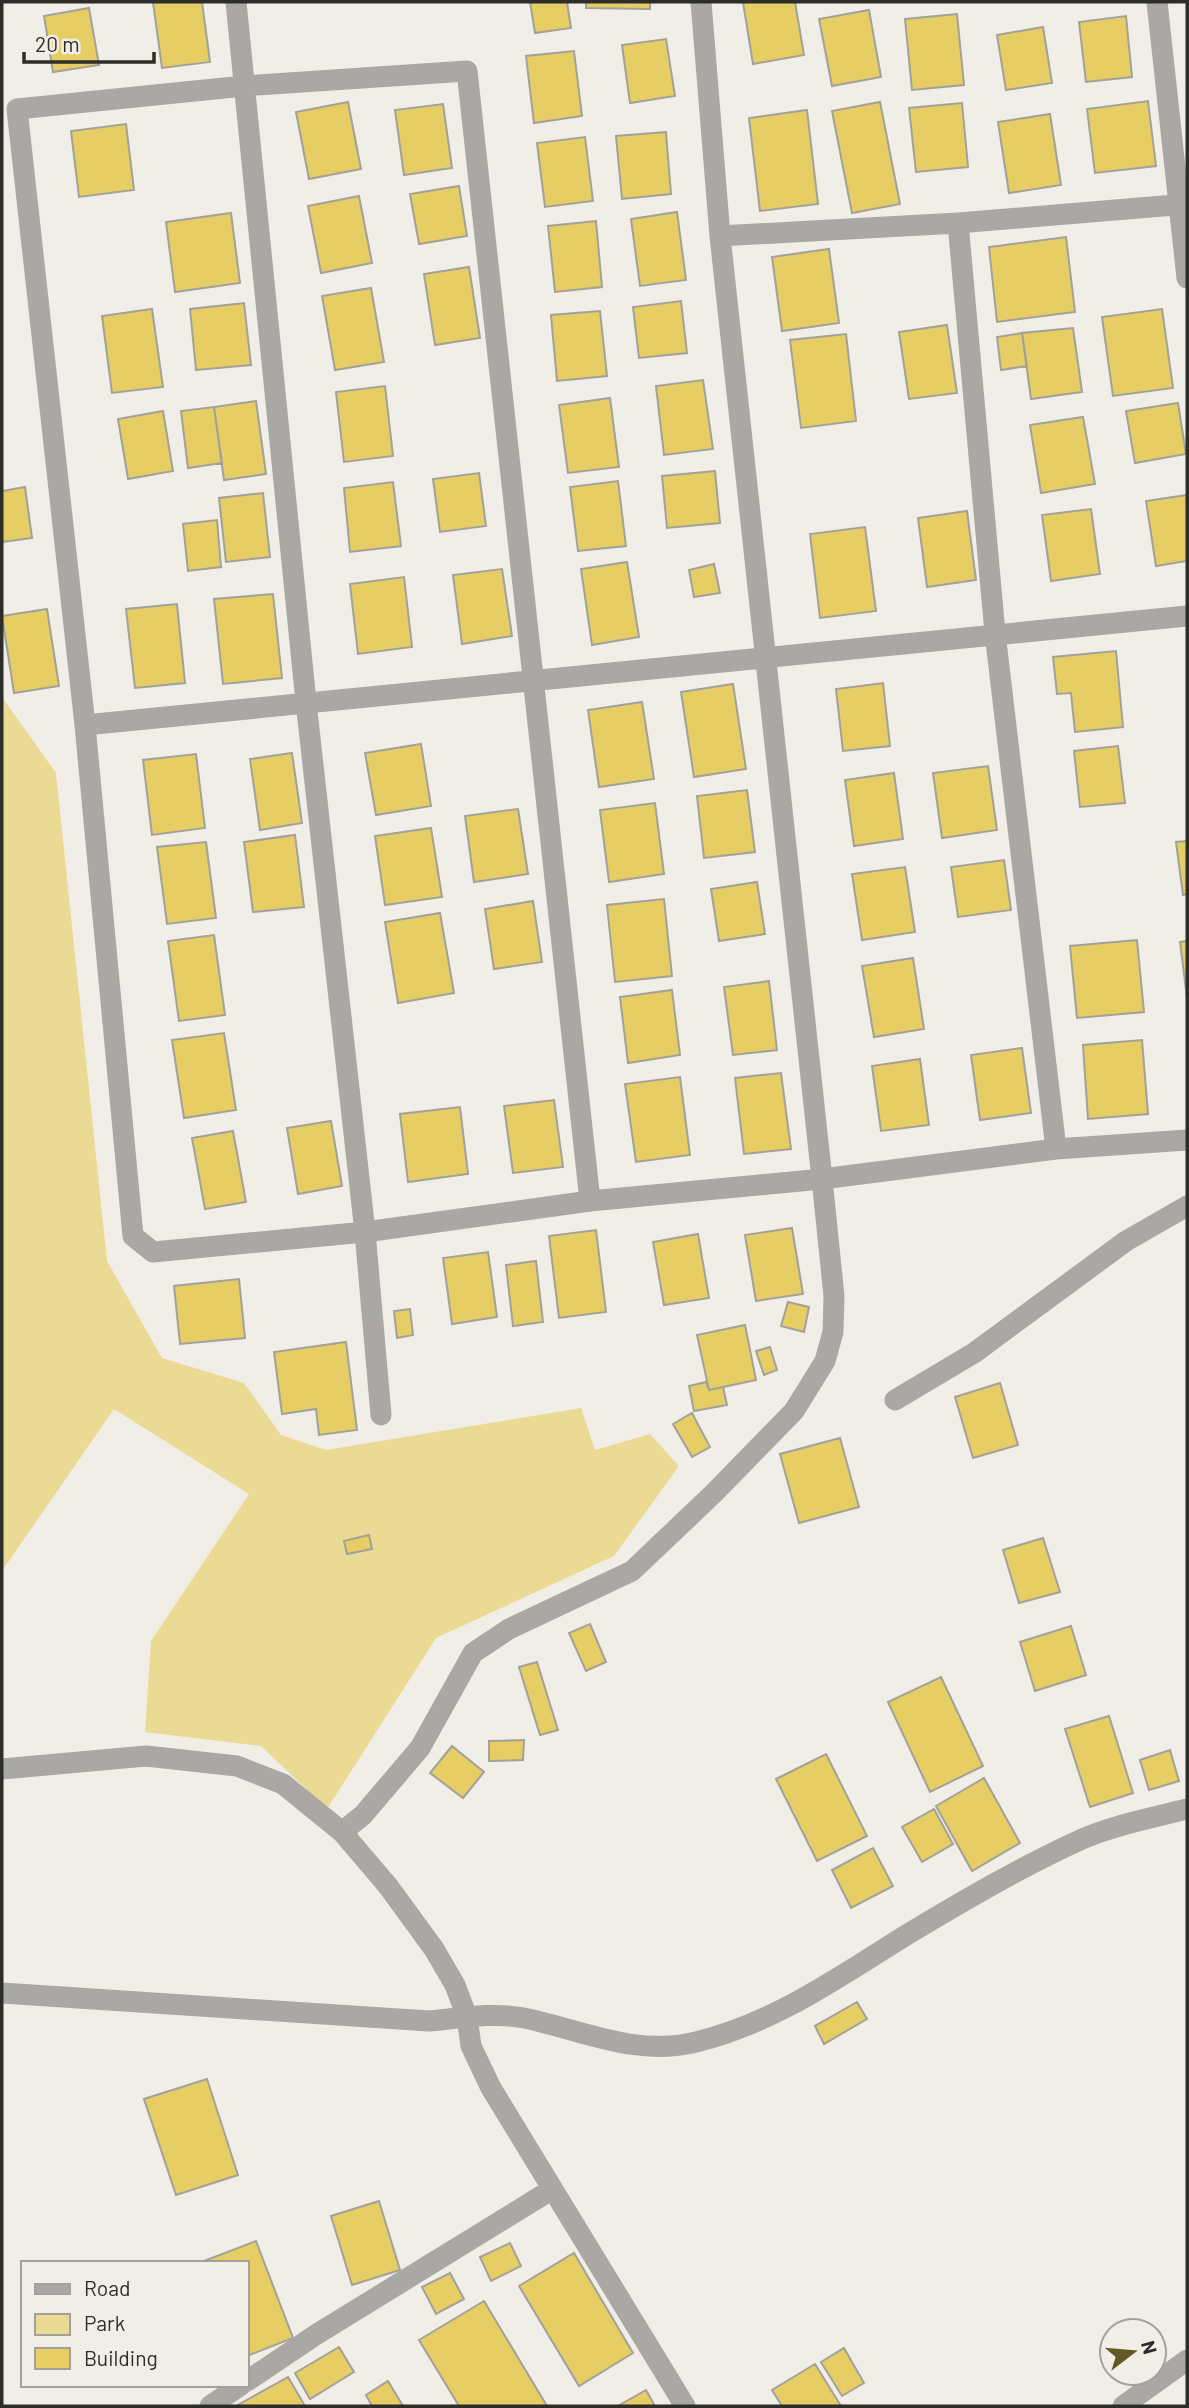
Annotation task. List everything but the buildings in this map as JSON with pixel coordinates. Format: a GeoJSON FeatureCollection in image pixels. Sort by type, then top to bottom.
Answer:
{"type":"FeatureCollection","features":[{"type":"Feature","properties":{"kind":"street"},"geometry":{"type":"LineString","coordinates":[[236,2],[306,702],[365,1232],[380,1415]]}},
{"type":"Feature","properties":{"kind":"street"},"geometry":{"type":"LineString","coordinates":[[342,1832],[363,1815],[420,1748],[473,1653],[509,1629],[632,1571],[715,1493],[793,1411],[825,1361],[833,1332],[834,1296],[720,236],[701,2]]}},
{"type":"Feature","properties":{"kind":"street"},"geometry":{"type":"LineString","coordinates":[[1157,2],[1183,204],[1187,278]]}},
{"type":"Feature","properties":{"kind":"street"},"geometry":{"type":"LineString","coordinates":[[590,1201],[467,71],[244,86],[17,109],[85,725],[133,1236],[153,1252],[365,1232],[590,1201],[822,1179],[1056,1149],[1187,1140]]}},
{"type":"Feature","properties":{"kind":"street"},"geometry":{"type":"LineString","coordinates":[[720,236],[958,223],[1183,204]]}},
{"type":"Feature","properties":{"kind":"street"},"geometry":{"type":"LineString","coordinates":[[958,223],[995,633],[1056,1149]]}},
{"type":"Feature","properties":{"kind":"street"},"geometry":{"type":"LineString","coordinates":[[85,725],[1187,616]]}},
{"type":"Feature","properties":{"kind":"street"},"geometry":{"type":"LineString","coordinates":[[895,1400],[974,1353],[1126,1241],[1187,1206]]}},
{"type":"Feature","properties":{"kind":"street"},"geometry":{"type":"LineString","coordinates":[[2,1769],[146,1756],[237,1766],[283,1784],[342,1832],[388,1886],[434,1950],[455,1985],[467,2017],[471,2046],[491,2088],[685,2406]]}},
{"type":"Feature","properties":{"kind":"street"},"geometry":{"type":"LineString","coordinates":[[2,1993],[429,2021],[492,2015],[524,2018],[627,2046],[662,2047],[716,2036],[811,1997],[936,1917],[1082,1839],[1187,1809]]}},
{"type":"Feature","properties":{"kind":"street"},"geometry":{"type":"LineString","coordinates":[[248,2380],[329,2326],[551,2190]]}},
{"type":"Feature","properties":{"kind":"street"},"geometry":{"type":"LineString","coordinates":[[1123,2406],[1187,2360]]}},
{"type":"Feature","properties":{"kind":"street"},"geometry":{"type":"LineString","coordinates":[[209,2406],[238,2387]]}},
{"type":"Feature","properties":{"kind":"green space"},"geometry":{"type":"Polygon","coordinates":[[[2,697],[56,773],[107,1261],[162,1358],[244,1383],[281,1435],[326,1450],[581,1408],[595,1450],[650,1434],[679,1466],[614,1556],[436,1638],[327,1809],[261,1746],[145,1732],[151,1641],[249,1494],[114,1409],[2,1571],[2,697]]]}}]}
